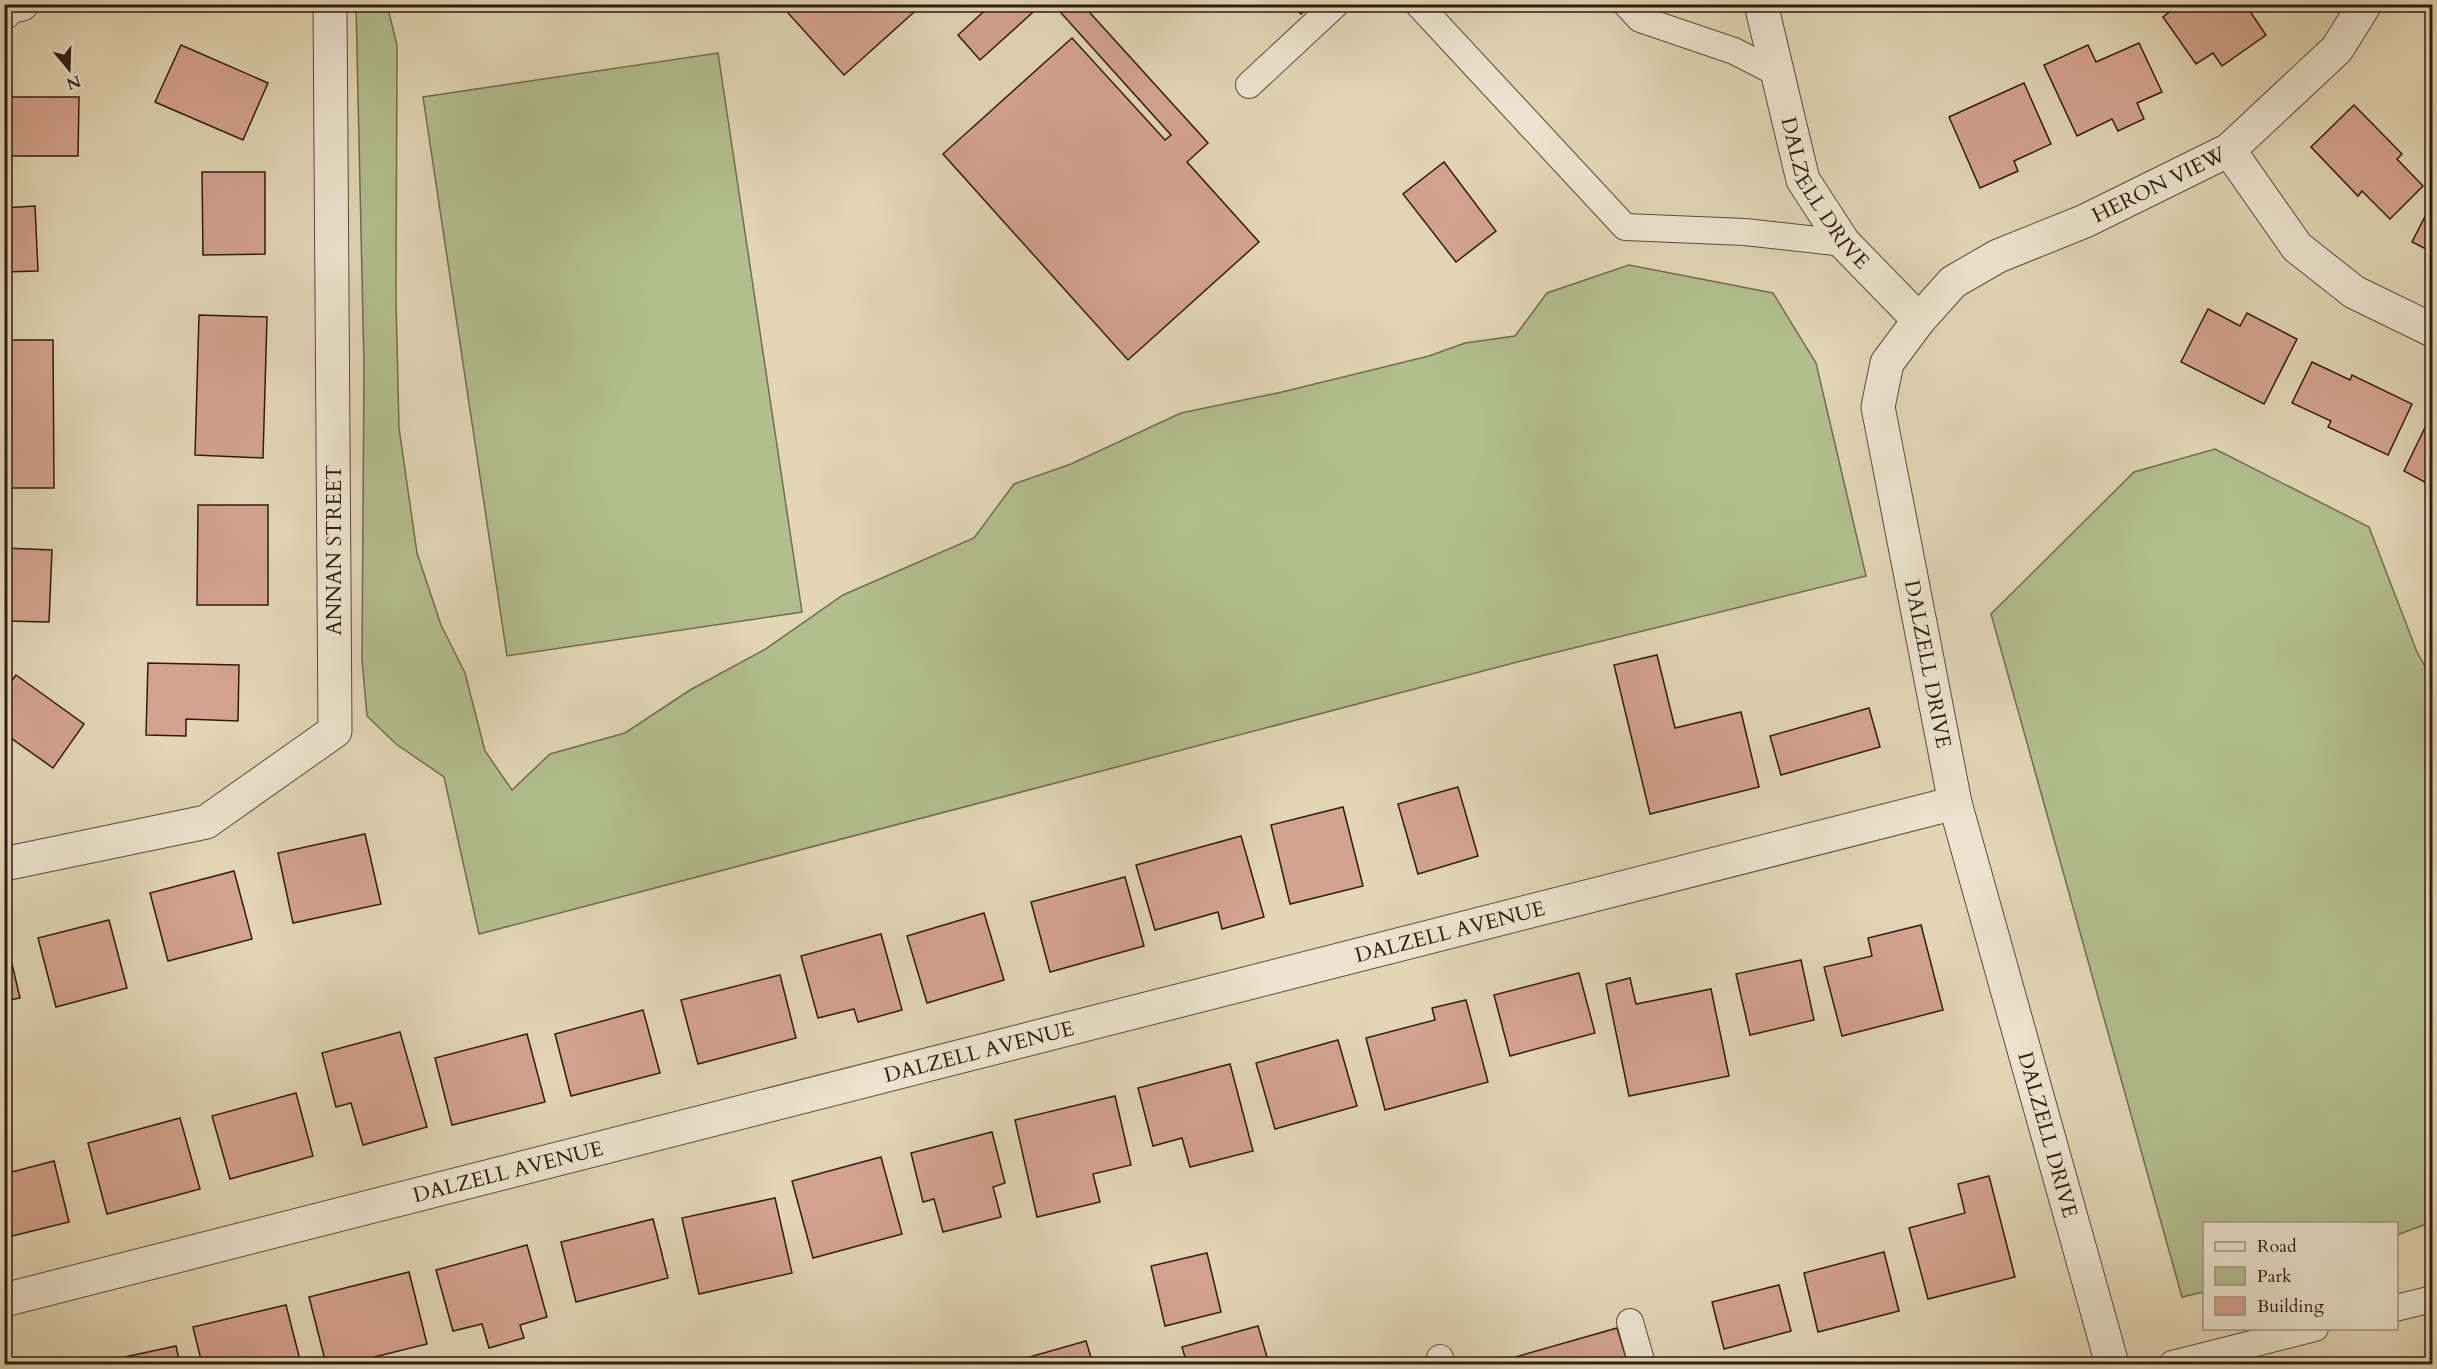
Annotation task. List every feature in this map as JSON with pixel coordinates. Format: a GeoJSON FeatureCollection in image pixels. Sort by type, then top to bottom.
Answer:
{"type":"FeatureCollection","features":[{"type":"Feature","properties":{"kind":"street"},"geometry":{"type":"LineString","coordinates":[[4,13],[10,6],[22,4]]}},
{"type":"Feature","properties":{"kind":"street","name":"ANNAN STREET"},"geometry":{"type":"LineString","coordinates":[[4,864],[206,822],[335,731],[330,4]]}},
{"type":"Feature","properties":{"kind":"street","name":"DALZELL DRIVE"},"geometry":{"type":"LineString","coordinates":[[1761,4],[1803,180],[1844,243],[1919,320],[1887,363],[1878,407],[1955,803],[2112,1365]]}},
{"type":"Feature","properties":{"kind":"street","name":"HERON VIEW"},"geometry":{"type":"LineString","coordinates":[[1919,320],[1953,282],[1998,256],[2085,221],[2229,150],[2337,49],[2365,4]]}},
{"type":"Feature","properties":{"kind":"street"},"geometry":{"type":"LineString","coordinates":[[2229,150],[2297,247],[2354,292],[2433,330]]}},
{"type":"Feature","properties":{"kind":"street","name":"DALZELL AVENUE"},"geometry":{"type":"LineString","coordinates":[[4,1300],[1955,803]]}},
{"type":"Feature","properties":{"kind":"lane"},"geometry":{"type":"LineString","coordinates":[[1249,85],[1336,4]]}},
{"type":"Feature","properties":{"kind":"lane"},"geometry":{"type":"LineString","coordinates":[[1418,4],[1625,227],[1745,232],[1844,243]]}},
{"type":"Feature","properties":{"kind":"lane"},"geometry":{"type":"LineString","coordinates":[[1626,4],[1640,19],[1734,51],[1777,73]]}},
{"type":"Feature","properties":{"kind":"lane"},"geometry":{"type":"LineString","coordinates":[[2398,1308],[2433,1299]]}},
{"type":"Feature","properties":{"kind":"lane"},"geometry":{"type":"LineString","coordinates":[[1630,1322],[1642,1365]]}},
{"type":"Feature","properties":{"kind":"lane"},"geometry":{"type":"LineString","coordinates":[[2172,1365],[2311,1330]]}},
{"type":"Feature","properties":{"kind":"green space"},"geometry":{"type":"Polygon","coordinates":[[[356,5],[387,5],[397,45],[396,300],[399,428],[417,553],[441,625],[465,673],[485,751],[512,790],[550,754],[625,733],[690,690],[764,650],[843,595],[974,538],[1014,484],[1071,464],[1181,413],[1282,392],[1429,356],[1465,343],[1515,336],[1547,293],[1629,265],[1773,293],[1816,363],[1866,576],[1533,658],[479,934],[444,777],[396,744],[367,716],[362,660],[364,367],[356,5]]]}},
{"type":"Feature","properties":{"kind":"green space"},"geometry":{"type":"Polygon","coordinates":[[[718,53],[802,612],[507,656],[423,97],[718,53]]]}},
{"type":"Feature","properties":{"kind":"green space"},"geometry":{"type":"Polygon","coordinates":[[[2215,449],[2369,527],[2417,652],[2432,679],[2432,1222],[2398,1235],[2398,1222],[2203,1222],[2203,1292],[2182,1297],[1991,614],[2134,472],[2215,449]]]}},
{"type":"Feature","properties":{"kind":"building"},"geometry":{"type":"Polygon","coordinates":[[[780,4],[923,4],[844,75],[780,4]]]}},
{"type":"Feature","properties":{"kind":"building"},"geometry":{"type":"Polygon","coordinates":[[[992,4],[1042,4],[980,60],[958,35],[992,4]]]}},
{"type":"Feature","properties":{"kind":"building"},"geometry":{"type":"Polygon","coordinates":[[[1053,4],[1082,4],[1208,143],[1187,162],[1259,242],[1128,360],[943,154],[1072,38],[1165,140],[1171,135],[1053,4]]]}},
{"type":"Feature","properties":{"kind":"building"},"geometry":{"type":"Polygon","coordinates":[[[1292,4],[1312,4],[1301,14],[1292,4]]]}},
{"type":"Feature","properties":{"kind":"building"},"geometry":{"type":"Polygon","coordinates":[[[2180,4],[2245,4],[2266,35],[2222,66],[2213,53],[2196,64],[2163,17],[2180,4]]]}},
{"type":"Feature","properties":{"kind":"building"},"geometry":{"type":"Polygon","coordinates":[[[2139,43],[2162,92],[2137,103],[2144,119],[2118,131],[2112,119],[2077,136],[2044,65],[2088,45],[2096,62],[2139,43]]]}},
{"type":"Feature","properties":{"kind":"building"},"geometry":{"type":"Polygon","coordinates":[[[181,45],[268,83],[243,140],[155,102],[181,45]]]}},
{"type":"Feature","properties":{"kind":"building"},"geometry":{"type":"Polygon","coordinates":[[[2024,83],[2051,144],[2014,161],[2018,171],[1980,188],[1949,117],[2024,83]]]}},
{"type":"Feature","properties":{"kind":"building"},"geometry":{"type":"Polygon","coordinates":[[[4,97],[79,97],[78,156],[4,156],[4,97]]]}},
{"type":"Feature","properties":{"kind":"building"},"geometry":{"type":"Polygon","coordinates":[[[2354,105],[2402,154],[2397,159],[2423,186],[2390,219],[2362,191],[2358,196],[2311,147],[2354,105]]]}},
{"type":"Feature","properties":{"kind":"building"},"geometry":{"type":"Polygon","coordinates":[[[1444,162],[1496,231],[1456,262],[1403,194],[1444,162]]]}},
{"type":"Feature","properties":{"kind":"building"},"geometry":{"type":"Polygon","coordinates":[[[202,172],[265,172],[265,254],[203,255],[202,172]]]}},
{"type":"Feature","properties":{"kind":"building"},"geometry":{"type":"Polygon","coordinates":[[[2432,203],[2432,252],[2412,242],[2432,203]]]}},
{"type":"Feature","properties":{"kind":"building"},"geometry":{"type":"Polygon","coordinates":[[[35,206],[38,271],[4,272],[4,208],[35,206]]]}},
{"type":"Feature","properties":{"kind":"building"},"geometry":{"type":"Polygon","coordinates":[[[2208,309],[2240,326],[2247,313],[2297,339],[2264,404],[2181,362],[2208,309]]]}},
{"type":"Feature","properties":{"kind":"building"},"geometry":{"type":"Polygon","coordinates":[[[199,315],[267,317],[263,458],[195,455],[199,315]]]}},
{"type":"Feature","properties":{"kind":"building"},"geometry":{"type":"Polygon","coordinates":[[[4,340],[53,340],[54,488],[4,488],[4,340]]]}},
{"type":"Feature","properties":{"kind":"building"},"geometry":{"type":"Polygon","coordinates":[[[2312,362],[2350,380],[2352,375],[2412,404],[2388,455],[2328,427],[2331,421],[2292,403],[2312,362]]]}},
{"type":"Feature","properties":{"kind":"building"},"geometry":{"type":"Polygon","coordinates":[[[2432,413],[2432,486],[2404,471],[2432,413]]]}},
{"type":"Feature","properties":{"kind":"building"},"geometry":{"type":"Polygon","coordinates":[[[198,505],[268,505],[268,605],[197,605],[198,505]]]}},
{"type":"Feature","properties":{"kind":"building"},"geometry":{"type":"Polygon","coordinates":[[[4,548],[52,550],[49,622],[4,621],[4,548]]]}},
{"type":"Feature","properties":{"kind":"building"},"geometry":{"type":"Polygon","coordinates":[[[1657,655],[1675,728],[1741,712],[1759,787],[1650,814],[1614,665],[1657,655]]]}},
{"type":"Feature","properties":{"kind":"building"},"geometry":{"type":"Polygon","coordinates":[[[148,663],[239,665],[238,721],[186,719],[186,736],[146,735],[148,663]]]}},
{"type":"Feature","properties":{"kind":"building"},"geometry":{"type":"Polygon","coordinates":[[[16,675],[84,724],[53,768],[4,733],[4,691],[16,675]]]}},
{"type":"Feature","properties":{"kind":"building"},"geometry":{"type":"Polygon","coordinates":[[[1869,708],[1880,747],[1781,775],[1770,736],[1869,708]]]}},
{"type":"Feature","properties":{"kind":"building"},"geometry":{"type":"Polygon","coordinates":[[[1458,787],[1478,856],[1418,874],[1398,804],[1458,787]]]}},
{"type":"Feature","properties":{"kind":"building"},"geometry":{"type":"Polygon","coordinates":[[[1343,807],[1363,886],[1290,904],[1271,825],[1343,807]]]}},
{"type":"Feature","properties":{"kind":"building"},"geometry":{"type":"Polygon","coordinates":[[[365,834],[381,904],[293,923],[278,853],[365,834]]]}},
{"type":"Feature","properties":{"kind":"building"},"geometry":{"type":"Polygon","coordinates":[[[1241,836],[1264,917],[1222,929],[1218,912],[1155,930],[1136,865],[1241,836]]]}},
{"type":"Feature","properties":{"kind":"building"},"geometry":{"type":"Polygon","coordinates":[[[234,871],[252,939],[168,961],[150,893],[234,871]]]}},
{"type":"Feature","properties":{"kind":"building"},"geometry":{"type":"Polygon","coordinates":[[[1125,877],[1144,946],[1050,972],[1031,902],[1125,877]]]}},
{"type":"Feature","properties":{"kind":"building"},"geometry":{"type":"Polygon","coordinates":[[[984,913],[1004,980],[927,1003],[907,936],[984,913]]]}},
{"type":"Feature","properties":{"kind":"building"},"geometry":{"type":"Polygon","coordinates":[[[109,920],[127,988],[56,1007],[38,938],[109,920]]]}},
{"type":"Feature","properties":{"kind":"building"},"geometry":{"type":"Polygon","coordinates":[[[1921,925],[1943,1010],[1842,1036],[1824,967],[1872,956],[1868,938],[1921,925]]]}},
{"type":"Feature","properties":{"kind":"building"},"geometry":{"type":"Polygon","coordinates":[[[4,934],[20,998],[4,1001],[4,934]]]}},
{"type":"Feature","properties":{"kind":"building"},"geometry":{"type":"Polygon","coordinates":[[[881,934],[902,1010],[858,1022],[854,1009],[818,1018],[801,956],[881,934]]]}},
{"type":"Feature","properties":{"kind":"building"},"geometry":{"type":"Polygon","coordinates":[[[1801,960],[1814,1020],[1750,1035],[1736,974],[1801,960]]]}},
{"type":"Feature","properties":{"kind":"building"},"geometry":{"type":"Polygon","coordinates":[[[1579,973],[1595,1033],[1510,1056],[1494,995],[1579,973]]]}},
{"type":"Feature","properties":{"kind":"building"},"geometry":{"type":"Polygon","coordinates":[[[780,975],[796,1038],[698,1064],[681,1000],[780,975]]]}},
{"type":"Feature","properties":{"kind":"building"},"geometry":{"type":"Polygon","coordinates":[[[1630,978],[1636,1004],[1711,989],[1729,1076],[1629,1096],[1606,984],[1630,978]]]}},
{"type":"Feature","properties":{"kind":"building"},"geometry":{"type":"Polygon","coordinates":[[[1466,1000],[1488,1082],[1385,1110],[1366,1038],[1435,1020],[1432,1008],[1466,1000]]]}},
{"type":"Feature","properties":{"kind":"building"},"geometry":{"type":"Polygon","coordinates":[[[643,1010],[660,1073],[571,1096],[555,1034],[643,1010]]]}},
{"type":"Feature","properties":{"kind":"building"},"geometry":{"type":"Polygon","coordinates":[[[400,1032],[427,1127],[363,1145],[351,1103],[336,1107],[322,1053],[400,1032]]]}},
{"type":"Feature","properties":{"kind":"building"},"geometry":{"type":"Polygon","coordinates":[[[527,1034],[545,1102],[452,1125],[435,1058],[527,1034]]]}},
{"type":"Feature","properties":{"kind":"building"},"geometry":{"type":"Polygon","coordinates":[[[1338,1040],[1357,1106],[1275,1129],[1256,1063],[1338,1040]]]}},
{"type":"Feature","properties":{"kind":"building"},"geometry":{"type":"Polygon","coordinates":[[[1230,1064],[1253,1151],[1190,1167],[1182,1138],[1153,1146],[1138,1088],[1230,1064]]]}},
{"type":"Feature","properties":{"kind":"building"},"geometry":{"type":"Polygon","coordinates":[[[296,1093],[313,1156],[230,1179],[212,1116],[296,1093]]]}},
{"type":"Feature","properties":{"kind":"building"},"geometry":{"type":"Polygon","coordinates":[[[1115,1096],[1131,1165],[1093,1174],[1100,1202],[1037,1217],[1015,1120],[1115,1096]]]}},
{"type":"Feature","properties":{"kind":"building"},"geometry":{"type":"Polygon","coordinates":[[[180,1118],[200,1189],[107,1214],[88,1143],[180,1118]]]}},
{"type":"Feature","properties":{"kind":"building"},"geometry":{"type":"Polygon","coordinates":[[[992,1132],[1005,1183],[993,1187],[1001,1217],[943,1232],[934,1199],[923,1202],[911,1153],[992,1132]]]}},
{"type":"Feature","properties":{"kind":"building"},"geometry":{"type":"Polygon","coordinates":[[[881,1157],[902,1234],[813,1258],[792,1181],[881,1157]]]}},
{"type":"Feature","properties":{"kind":"building"},"geometry":{"type":"Polygon","coordinates":[[[54,1161],[69,1222],[4,1238],[4,1174],[54,1161]]]}},
{"type":"Feature","properties":{"kind":"building"},"geometry":{"type":"Polygon","coordinates":[[[1989,1176],[2015,1277],[1928,1299],[1909,1228],[1965,1213],[1958,1184],[1989,1176]]]}},
{"type":"Feature","properties":{"kind":"building"},"geometry":{"type":"Polygon","coordinates":[[[775,1198],[792,1273],[699,1294],[682,1218],[775,1198]]]}},
{"type":"Feature","properties":{"kind":"building"},"geometry":{"type":"Polygon","coordinates":[[[653,1219],[668,1278],[576,1302],[561,1242],[653,1219]]]}},
{"type":"Feature","properties":{"kind":"building"},"geometry":{"type":"Polygon","coordinates":[[[527,1245],[547,1317],[520,1325],[524,1338],[489,1348],[482,1324],[453,1331],[436,1270],[527,1245]]]}},
{"type":"Feature","properties":{"kind":"building"},"geometry":{"type":"Polygon","coordinates":[[[1884,1252],[1899,1311],[1818,1332],[1804,1273],[1884,1252]]]}},
{"type":"Feature","properties":{"kind":"building"},"geometry":{"type":"Polygon","coordinates":[[[1207,1253],[1221,1312],[1165,1326],[1151,1266],[1207,1253]]]}},
{"type":"Feature","properties":{"kind":"building"},"geometry":{"type":"Polygon","coordinates":[[[409,1272],[427,1344],[346,1364],[326,1364],[309,1297],[409,1272]]]}},
{"type":"Feature","properties":{"kind":"building"},"geometry":{"type":"Polygon","coordinates":[[[1779,1285],[1791,1331],[1724,1349],[1712,1302],[1779,1285]]]}},
{"type":"Feature","properties":{"kind":"building"},"geometry":{"type":"Polygon","coordinates":[[[286,1305],[301,1364],[202,1364],[193,1327],[286,1305]]]}},
{"type":"Feature","properties":{"kind":"building"},"geometry":{"type":"Polygon","coordinates":[[[1258,1326],[1269,1364],[1187,1364],[1182,1347],[1258,1326]]]}},
{"type":"Feature","properties":{"kind":"building"},"geometry":{"type":"Polygon","coordinates":[[[1617,1328],[1628,1364],[1514,1364],[1512,1358],[1617,1328]]]}},
{"type":"Feature","properties":{"kind":"building"},"geometry":{"type":"Polygon","coordinates":[[[1086,1341],[1093,1364],[1028,1364],[1026,1358],[1086,1341]]]}},
{"type":"Feature","properties":{"kind":"building"},"geometry":{"type":"Polygon","coordinates":[[[176,1346],[180,1364],[97,1363],[176,1346]]]}}]}
